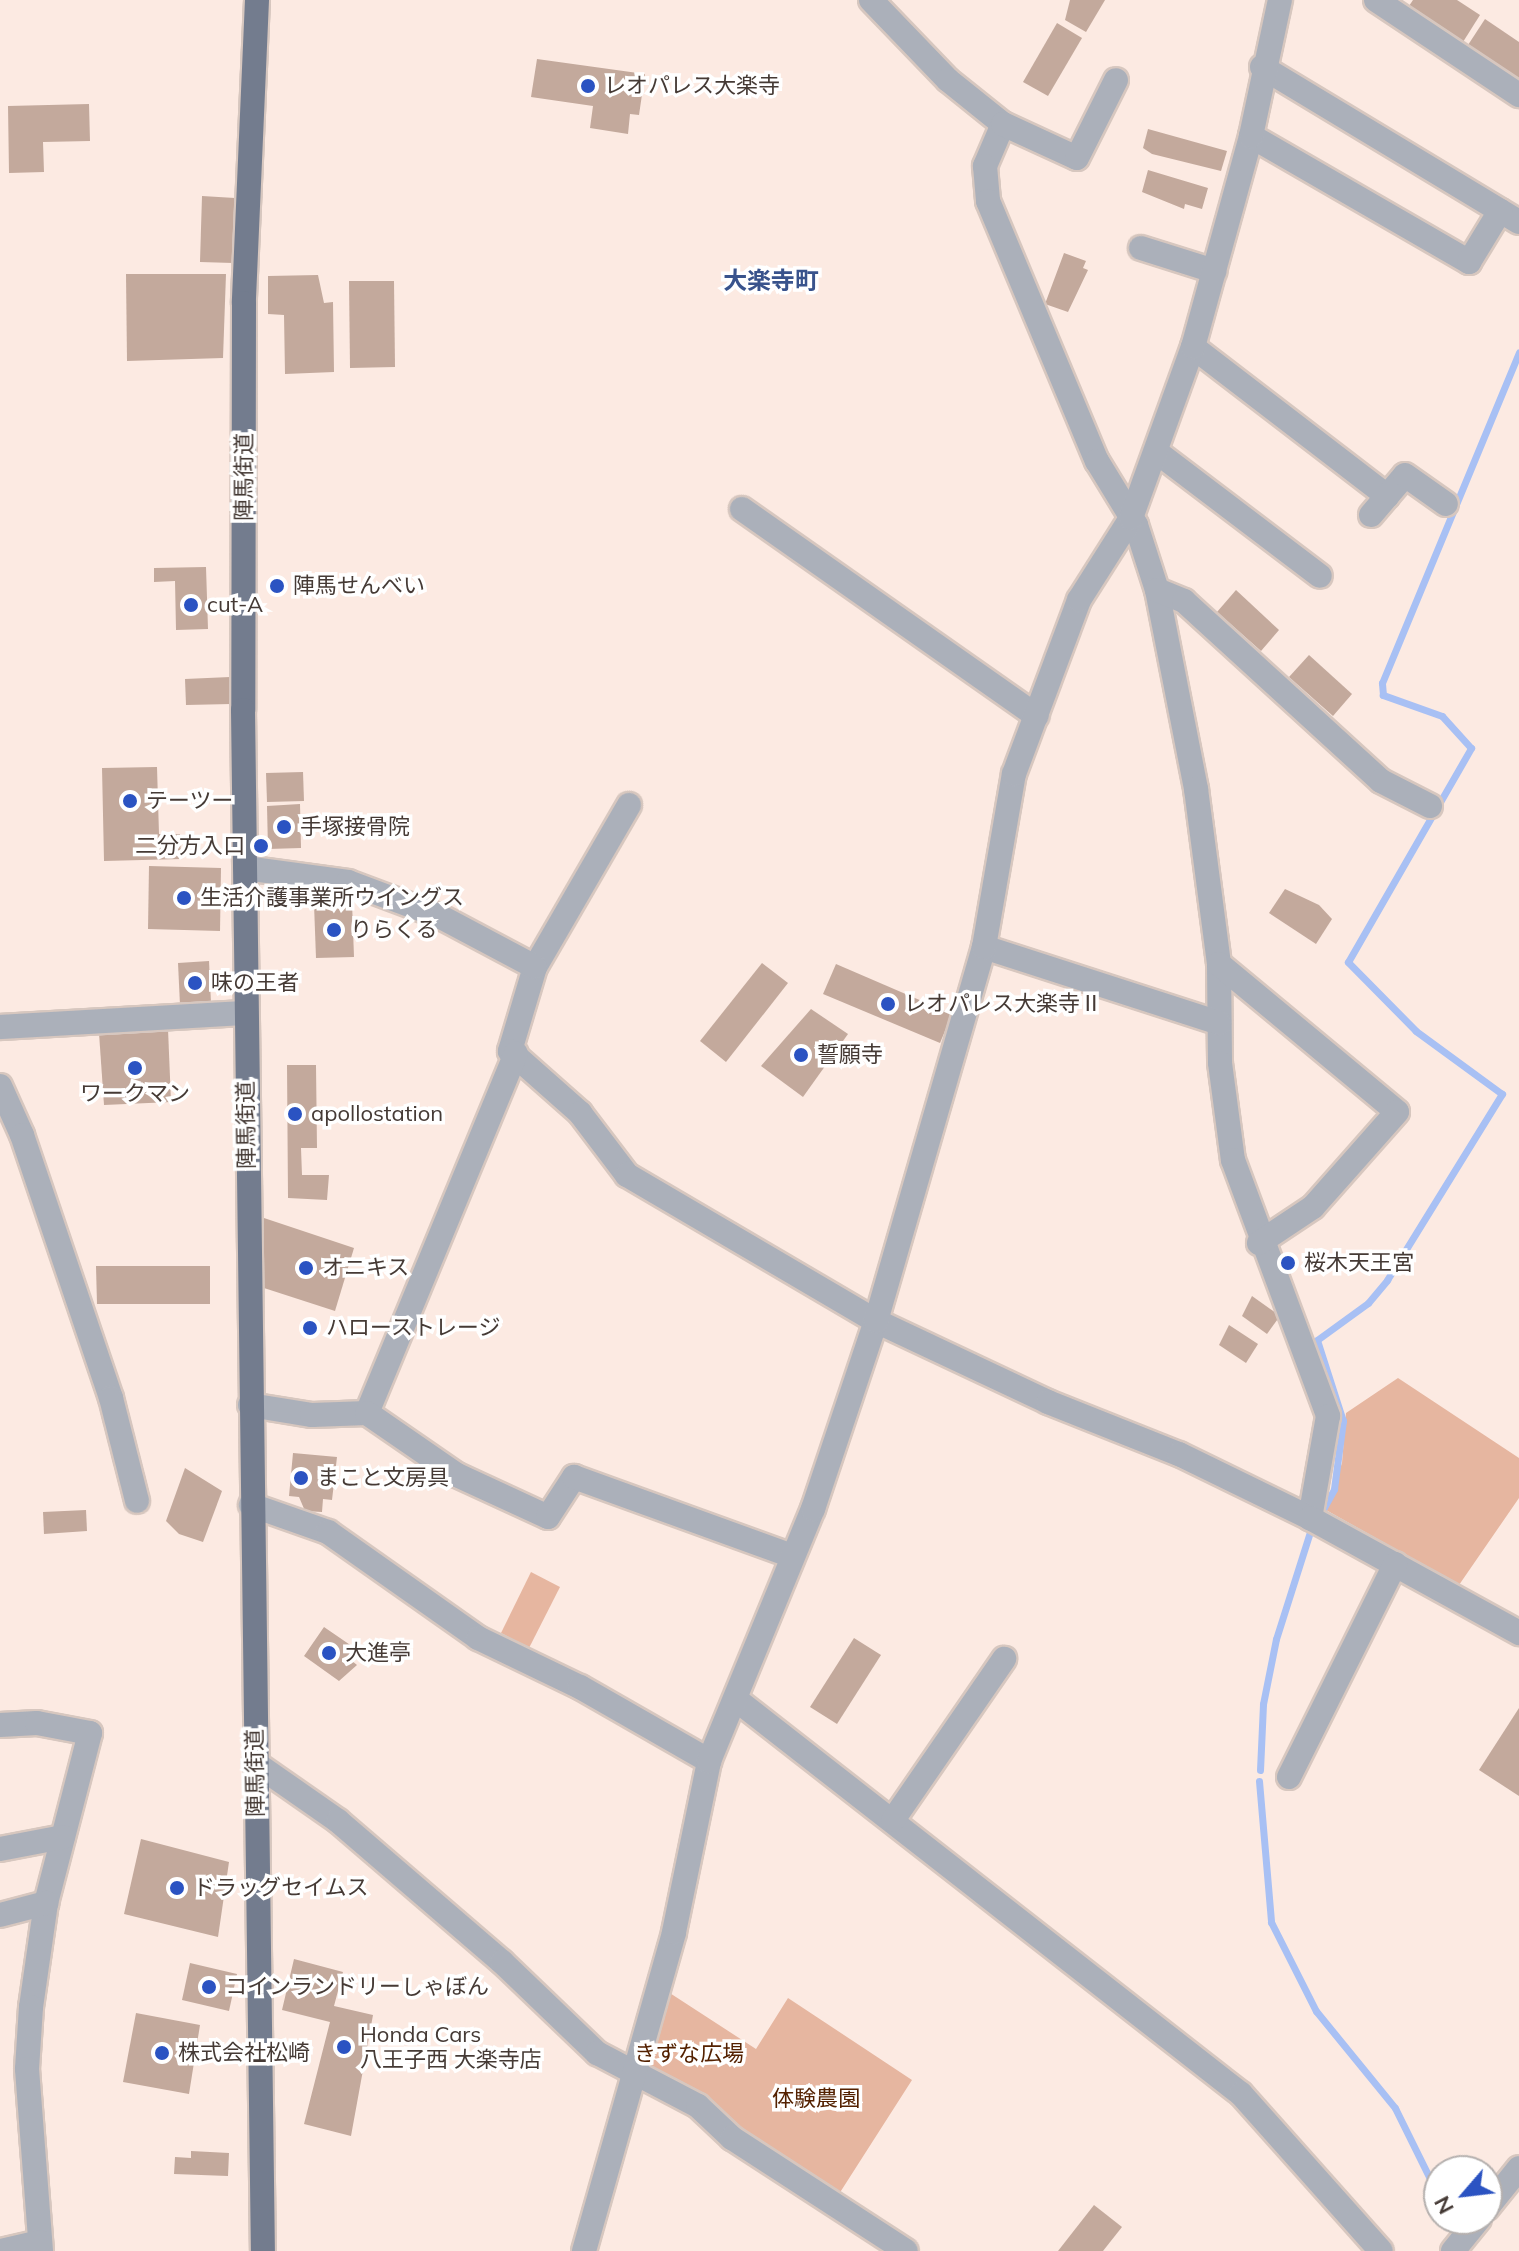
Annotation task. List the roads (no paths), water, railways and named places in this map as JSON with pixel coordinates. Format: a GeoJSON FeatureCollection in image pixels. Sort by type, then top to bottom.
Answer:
{"type":"FeatureCollection","features":[{"type":"Feature","properties":{"kind":"main road","name":"陣馬街道"},"geometry":{"type":"LineString","coordinates":[[257,0],[244,303],[245,1013],[263,2251]]}},
{"type":"Feature","properties":{"kind":"street"},"geometry":{"type":"LineString","coordinates":[[871,0],[948,80],[1003,124],[1077,158],[1116,80]]}},
{"type":"Feature","properties":{"kind":"street"},"geometry":{"type":"LineString","coordinates":[[584,2251],[674,1932],[709,1761],[738,1701],[876,1321],[984,947],[1014,774],[1079,600],[1131,518],[1158,453],[1193,347],[1251,136],[1262,67],[1280,0]]}},
{"type":"Feature","properties":{"kind":"street"},"geometry":{"type":"LineString","coordinates":[[1376,0],[1519,95]]}},
{"type":"Feature","properties":{"kind":"street"},"geometry":{"type":"LineString","coordinates":[[1251,136],[1469,262],[1509,216],[1262,67]]}},
{"type":"Feature","properties":{"kind":"street"},"geometry":{"type":"LineString","coordinates":[[1003,124],[985,166],[988,201],[1097,461],[1131,518],[1157,590],[1196,789],[1219,964],[1219,1023],[1233,1160],[1259,1243],[1304,1343],[1328,1416],[1310,1518]]}},
{"type":"Feature","properties":{"kind":"street"},"geometry":{"type":"LineString","coordinates":[[1141,248],[1214,271]]}},
{"type":"Feature","properties":{"kind":"street"},"geometry":{"type":"LineString","coordinates":[[1193,347],[1387,496]]}},
{"type":"Feature","properties":{"kind":"street"},"geometry":{"type":"LineString","coordinates":[[1158,453],[1320,576]]}},
{"type":"Feature","properties":{"kind":"street"},"geometry":{"type":"LineString","coordinates":[[1371,515],[1405,475],[1446,504]]}},
{"type":"Feature","properties":{"kind":"street"},"geometry":{"type":"LineString","coordinates":[[742,509],[1036,716]]}},
{"type":"Feature","properties":{"kind":"street"},"geometry":{"type":"LineString","coordinates":[[1157,590],[1184,601],[1381,781],[1430,806]]}},
{"type":"Feature","properties":{"kind":"street"},"geometry":{"type":"LineString","coordinates":[[629,805],[535,967],[510,1051],[580,1113],[627,1175],[715,1231],[876,1321],[1048,1402],[1179,1454],[1310,1518],[1519,1633]]}},
{"type":"Feature","properties":{"kind":"street"},"geometry":{"type":"LineString","coordinates":[[245,868],[348,882],[441,917],[535,967]]}},
{"type":"Feature","properties":{"kind":"street"},"geometry":{"type":"LineString","coordinates":[[984,947],[1219,1023]]}},
{"type":"Feature","properties":{"kind":"street"},"geometry":{"type":"LineString","coordinates":[[1219,964],[1397,1112],[1313,1207],[1259,1243]]}},
{"type":"Feature","properties":{"kind":"street"},"geometry":{"type":"LineString","coordinates":[[0,1027],[245,1013]]}},
{"type":"Feature","properties":{"kind":"street"},"geometry":{"type":"LineString","coordinates":[[367,1413],[516,1054]]}},
{"type":"Feature","properties":{"kind":"street"},"geometry":{"type":"LineString","coordinates":[[0,1086],[22,1135],[111,1398],[137,1501]]}},
{"type":"Feature","properties":{"kind":"street"},"geometry":{"type":"LineString","coordinates":[[250,1405],[312,1415],[367,1413],[457,1475],[548,1517],[574,1477],[792,1556]]}},
{"type":"Feature","properties":{"kind":"street"},"geometry":{"type":"LineString","coordinates":[[251,1505],[328,1532],[478,1638],[580,1687],[709,1761]]}},
{"type":"Feature","properties":{"kind":"street"},"geometry":{"type":"LineString","coordinates":[[1289,1777],[1395,1564]]}},
{"type":"Feature","properties":{"kind":"street"},"geometry":{"type":"LineString","coordinates":[[893,1820],[1004,1659]]}},
{"type":"Feature","properties":{"kind":"street"},"geometry":{"type":"LineString","coordinates":[[738,1701],[1241,2094],[1381,2251]]}},
{"type":"Feature","properties":{"kind":"street"},"geometry":{"type":"LineString","coordinates":[[0,1725],[37,1723],[90,1733],[46,1903],[27,2069],[41,2246],[1,2251]]}},
{"type":"Feature","properties":{"kind":"street"},"geometry":{"type":"LineString","coordinates":[[255,1763],[361,1841],[502,1962],[597,2053],[636,2070],[698,2106],[732,2138],[899,2249]]}},
{"type":"Feature","properties":{"kind":"street"},"geometry":{"type":"LineString","coordinates":[[0,1849],[63,1837]]}},
{"type":"Feature","properties":{"kind":"street"},"geometry":{"type":"LineString","coordinates":[[0,1915],[46,1903]]}},
{"type":"Feature","properties":{"kind":"street"},"geometry":{"type":"LineString","coordinates":[[1503,2188],[1519,2168]]}},
{"type":"Feature","properties":{"kind":"street"},"geometry":{"type":"LineString","coordinates":[[1453,2251],[1466,2235]]}},
{"type":"Feature","properties":{"kind":"waterway"},"geometry":{"type":"LineString","coordinates":[[1322,1511],[1334,1489],[1343,1421],[1317,1340],[1368,1303],[1387,1280],[1502,1094],[1416,1031],[1348,962],[1471,748],[1442,716],[1383,695],[1382,683],[1519,352]]}},
{"type":"Feature","properties":{"kind":"waterway"},"geometry":{"type":"LineString","coordinates":[[1260,1770],[1263,1704],[1276,1639],[1310,1532]]}},
{"type":"Feature","properties":{"kind":"waterway"},"geometry":{"type":"LineString","coordinates":[[1259,1781],[1271,1922],[1316,2011],[1395,2108],[1423,2165]]}},
{"type":"Feature","properties":{"kind":"place","name":"レオパレス大楽寺"},"geometry":{"type":"Point","coordinates":[588,86]}},
{"type":"Feature","properties":{"kind":"place","name":"陣馬せんべい"},"geometry":{"type":"Point","coordinates":[277,586]}},
{"type":"Feature","properties":{"kind":"place","name":"cut-A"},"geometry":{"type":"Point","coordinates":[191,605]}},
{"type":"Feature","properties":{"kind":"place","name":"テーツー"},"geometry":{"type":"Point","coordinates":[130,801]}},
{"type":"Feature","properties":{"kind":"place","name":"手塚接骨院"},"geometry":{"type":"Point","coordinates":[284,827]}},
{"type":"Feature","properties":{"kind":"place","name":"二分方入口"},"geometry":{"type":"Point","coordinates":[261,846]}},
{"type":"Feature","properties":{"kind":"place","name":"生活介護事業所ウイングス"},"geometry":{"type":"Point","coordinates":[184,898]}},
{"type":"Feature","properties":{"kind":"place","name":"りらくる"},"geometry":{"type":"Point","coordinates":[334,930]}},
{"type":"Feature","properties":{"kind":"place","name":"味の王者"},"geometry":{"type":"Point","coordinates":[195,983]}},
{"type":"Feature","properties":{"kind":"place","name":"レオパレス大楽寺Ⅱ"},"geometry":{"type":"Point","coordinates":[888,1004]}},
{"type":"Feature","properties":{"kind":"place","name":"誓願寺"},"geometry":{"type":"Point","coordinates":[801,1055]}},
{"type":"Feature","properties":{"kind":"place","name":"ワークマン"},"geometry":{"type":"Point","coordinates":[135,1068]}},
{"type":"Feature","properties":{"kind":"place","name":"apollostation"},"geometry":{"type":"Point","coordinates":[295,1114]}},
{"type":"Feature","properties":{"kind":"place","name":"桜木天王宮"},"geometry":{"type":"Point","coordinates":[1288,1263]}},
{"type":"Feature","properties":{"kind":"place","name":"オニキス"},"geometry":{"type":"Point","coordinates":[306,1268]}},
{"type":"Feature","properties":{"kind":"place","name":"ハローストレージ"},"geometry":{"type":"Point","coordinates":[310,1328]}},
{"type":"Feature","properties":{"kind":"place","name":"まこと文房具"},"geometry":{"type":"Point","coordinates":[301,1478]}},
{"type":"Feature","properties":{"kind":"place","name":"大進亭"},"geometry":{"type":"Point","coordinates":[329,1653]}},
{"type":"Feature","properties":{"kind":"place","name":"ドラッグセイムス"},"geometry":{"type":"Point","coordinates":[177,1888]}},
{"type":"Feature","properties":{"kind":"place","name":"コインランドリーしゃぼん"},"geometry":{"type":"Point","coordinates":[209,1987]}},
{"type":"Feature","properties":{"kind":"place","name":"Honda Cars 八王子西 大楽寺店"},"geometry":{"type":"Point","coordinates":[344,2047]}},
{"type":"Feature","properties":{"kind":"place","name":"株式会社松崎"},"geometry":{"type":"Point","coordinates":[162,2053]}},
{"type":"Feature","properties":{"kind":"district","name":"大楽寺町"},"geometry":{"type":"Point","coordinates":[771,281]}},
{"type":"Feature","properties":{"kind":"park label","name":"きずな広場"},"geometry":{"type":"Point","coordinates":[689,2054]}},
{"type":"Feature","properties":{"kind":"park label","name":"体験農園"},"geometry":{"type":"Point","coordinates":[816,2099]}}]}
